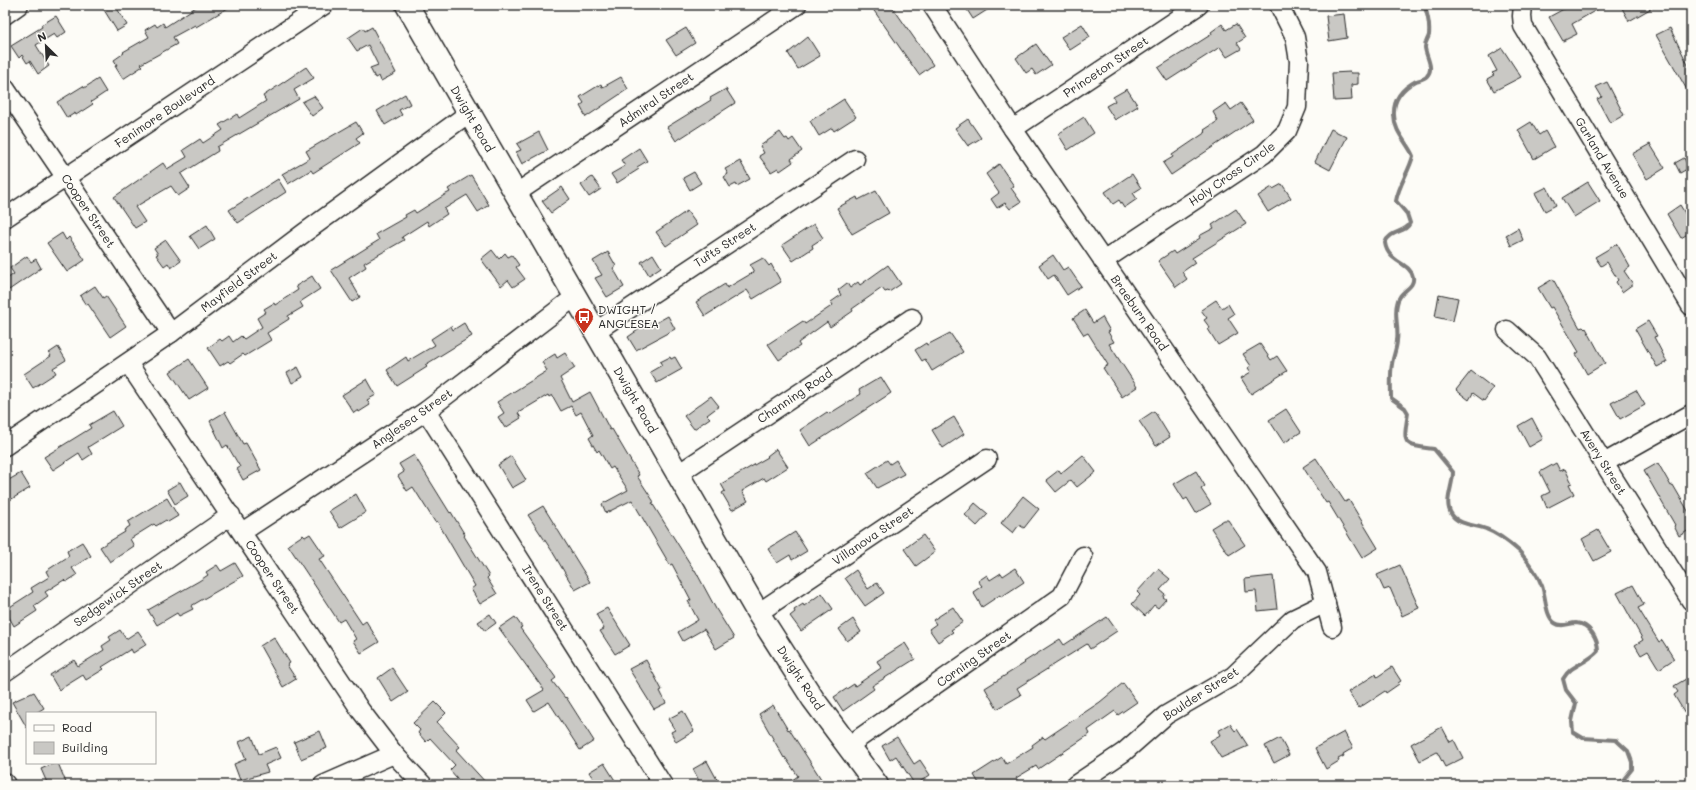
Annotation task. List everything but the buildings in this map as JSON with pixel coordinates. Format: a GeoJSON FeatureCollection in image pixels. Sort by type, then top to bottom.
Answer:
{"type":"FeatureCollection","features":[{"type":"Feature","properties":{"kind":"main road","name":"Dwight Road"},"geometry":{"type":"LineString","coordinates":[[407,5],[758,613],[814,699],[877,785]]}},
{"type":"Feature","properties":{"kind":"street"},"geometry":{"type":"LineString","coordinates":[[5,14],[19,5]]}},
{"type":"Feature","properties":{"kind":"street","name":"Fenimore Boulevard"},"geometry":{"type":"LineString","coordinates":[[5,218],[324,5]]}},
{"type":"Feature","properties":{"kind":"street","name":"Admiral Street"},"geometry":{"type":"LineString","coordinates":[[515,194],[797,5]]}},
{"type":"Feature","properties":{"kind":"street","name":"Braeburn Road"},"geometry":{"type":"LineString","coordinates":[[932,5],[1013,129],[1317,572],[1332,627]]}},
{"type":"Feature","properties":{"kind":"street","name":"Princeton Street"},"geometry":{"type":"LineString","coordinates":[[1013,129],[1199,5]]}},
{"type":"Feature","properties":{"kind":"street","name":"Holy Cross Circle"},"geometry":{"type":"LineString","coordinates":[[1103,261],[1264,154],[1287,131],[1297,107],[1299,61],[1296,37],[1280,5]]}},
{"type":"Feature","properties":{"kind":"street","name":"Garland Avenue"},"geometry":{"type":"LineString","coordinates":[[1523,6],[1523,26],[1691,306]]}},
{"type":"Feature","properties":{"kind":"street","name":"Cooper Street"},"geometry":{"type":"LineString","coordinates":[[5,88],[170,333]]}},
{"type":"Feature","properties":{"kind":"street","name":"Mayfield Street"},"geometry":{"type":"LineString","coordinates":[[5,446],[170,333],[304,233],[469,114]]}},
{"type":"Feature","properties":{"kind":"street","name":"Tufts Street"},"geometry":{"type":"LineString","coordinates":[[596,331],[854,159]]}},
{"type":"Feature","properties":{"kind":"street","name":"Anglesea Street"},"geometry":{"type":"LineString","coordinates":[[242,532],[426,411],[576,296]]}},
{"type":"Feature","properties":{"kind":"street","name":"Channing Road"},"geometry":{"type":"LineString","coordinates":[[678,474],[912,318]]}},
{"type":"Feature","properties":{"kind":"street","name":"Avery Street"},"geometry":{"type":"LineString","coordinates":[[1507,330],[1537,357],[1691,601]]}},
{"type":"Feature","properties":{"kind":"street","name":"Cooper Street"},"geometry":{"type":"LineString","coordinates":[[128,363],[361,711],[394,754],[423,785]]}},
{"type":"Feature","properties":{"kind":"street","name":"Irene Street"},"geometry":{"type":"LineString","coordinates":[[426,411],[664,785]]}},
{"type":"Feature","properties":{"kind":"street"},"geometry":{"type":"LineString","coordinates":[[1604,463],[1691,414]]}},
{"type":"Feature","properties":{"kind":"street","name":"Villanova Street"},"geometry":{"type":"LineString","coordinates":[[758,613],[988,459]]}},
{"type":"Feature","properties":{"kind":"street","name":"Sedgewick Street"},"geometry":{"type":"LineString","coordinates":[[5,672],[231,515]]}},
{"type":"Feature","properties":{"kind":"street","name":"Corning Street"},"geometry":{"type":"LineString","coordinates":[[848,746],[1062,596],[1083,556]]}},
{"type":"Feature","properties":{"kind":"street","name":"Boulder Street"},"geometry":{"type":"LineString","coordinates":[[1075,785],[1124,752],[1166,715],[1233,676],[1293,619],[1326,603]]}},
{"type":"Feature","properties":{"kind":"street"},"geometry":{"type":"LineString","coordinates":[[323,785],[394,754]]}},
{"type":"Feature","properties":{"kind":"waterway"},"geometry":{"type":"LineString","coordinates":[[1424,5],[1428,16],[1429,27],[1429,35],[1425,44],[1425,50],[1430,65],[1429,73],[1425,78],[1416,81],[1403,91],[1397,99],[1394,109],[1398,132],[1413,156],[1399,189],[1396,201],[1407,214],[1410,223],[1405,229],[1390,236],[1385,243],[1390,255],[1408,268],[1411,272],[1413,281],[1398,299],[1397,304],[1397,335],[1391,368],[1391,398],[1405,408],[1408,413],[1405,432],[1407,442],[1416,446],[1434,449],[1453,472],[1448,500],[1449,510],[1452,515],[1463,523],[1495,533],[1519,551],[1532,568],[1540,582],[1549,616],[1552,620],[1560,625],[1576,623],[1581,624],[1589,629],[1595,637],[1598,651],[1589,659],[1570,670],[1563,679],[1566,690],[1576,703],[1572,721],[1573,732],[1583,738],[1616,740],[1628,751],[1632,762],[1632,769],[1619,785]]}},
{"type":"Feature","properties":{"kind":"place","name":"DWIGHT / ANGLESEA"},"geometry":{"type":"Point","coordinates":[584,334]}}]}
